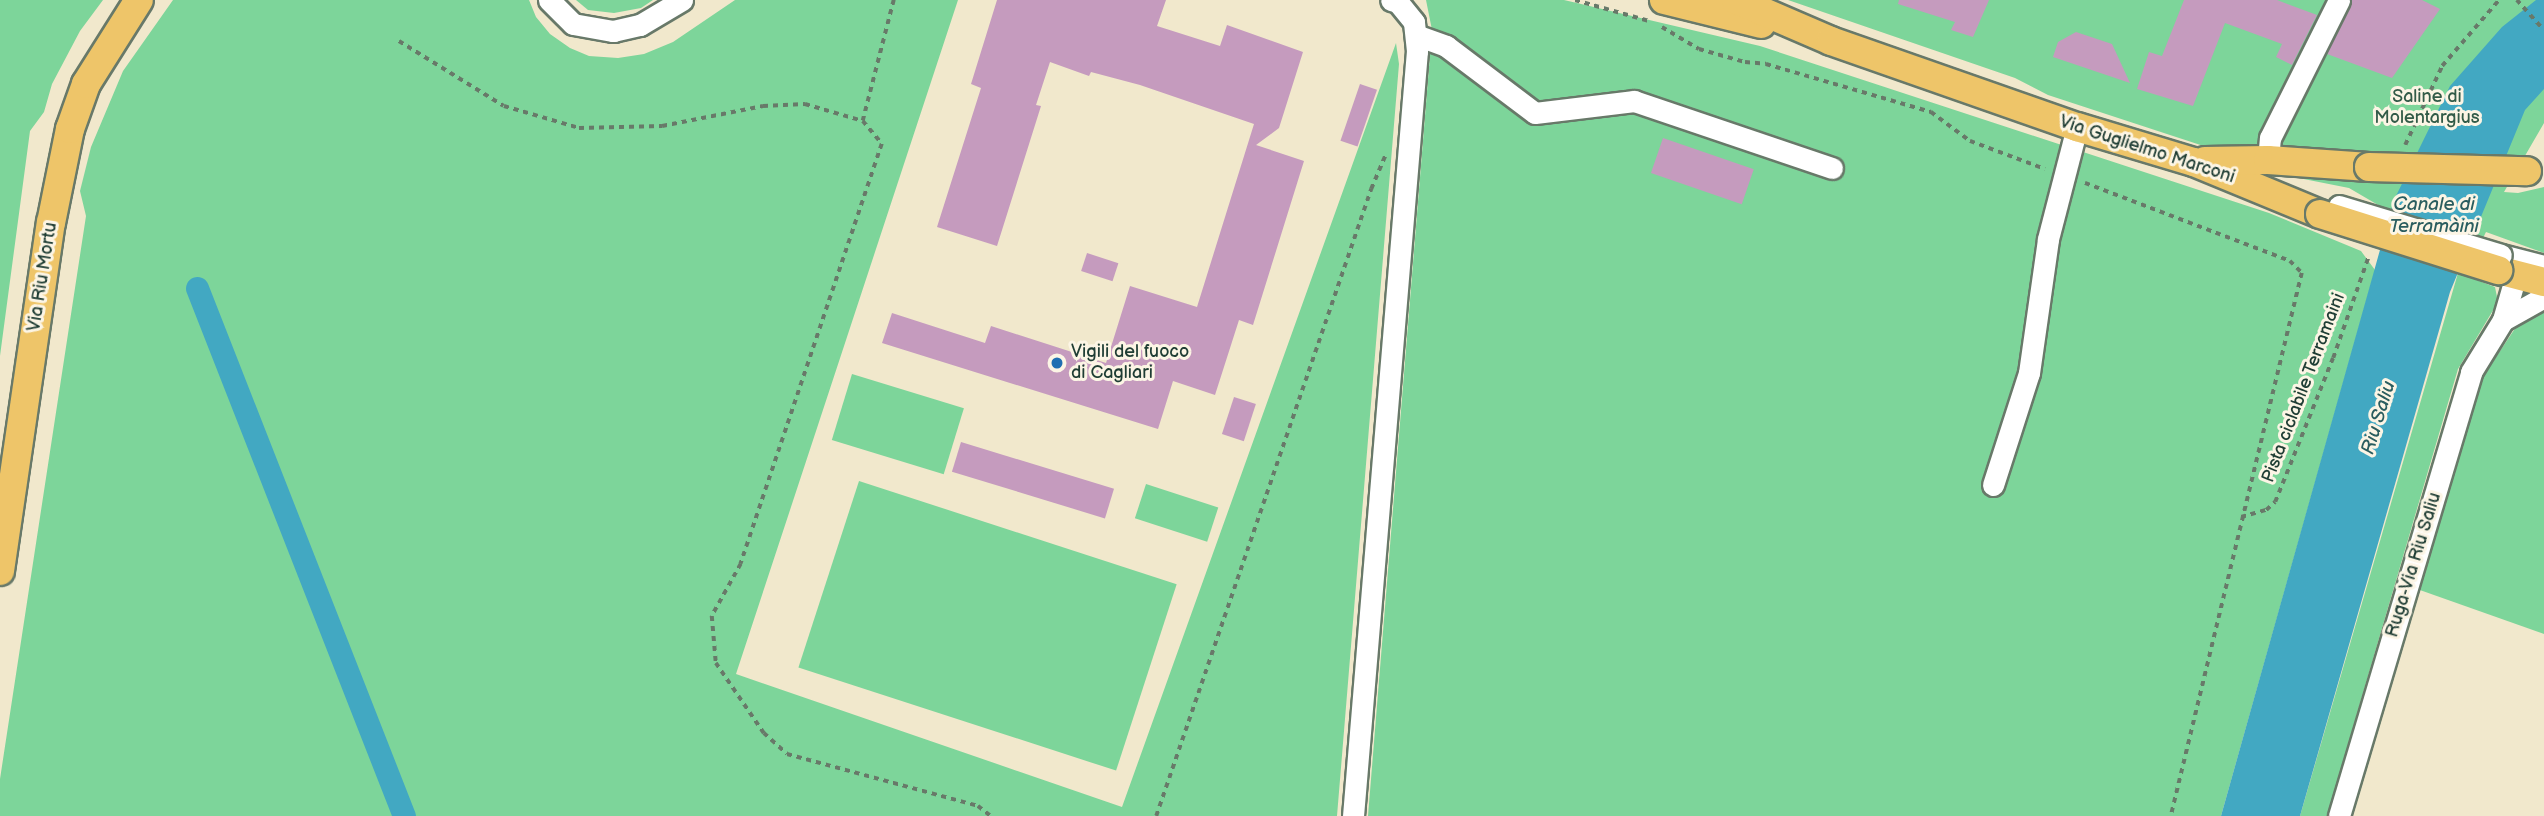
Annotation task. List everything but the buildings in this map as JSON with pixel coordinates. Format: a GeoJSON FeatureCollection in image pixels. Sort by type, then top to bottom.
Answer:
{"type":"FeatureCollection","features":[{"type":"Feature","properties":{"kind":"main road","name":"Via Riu Mortu"},"geometry":{"type":"LineString","coordinates":[[0,570],[51,223],[70,129],[86,84],[139,0]]}},
{"type":"Feature","properties":{"kind":"main road","name":"Via Guglielmo Marconi"},"geometry":{"type":"LineString","coordinates":[[1664,0],[1831,41]]}},
{"type":"Feature","properties":{"kind":"main road","name":"Via Guglielmo Marconi"},"geometry":{"type":"LineString","coordinates":[[1736,0],[1831,41],[2077,127],[2194,162],[2544,282]]}},
{"type":"Feature","properties":{"kind":"main road"},"geometry":{"type":"LineString","coordinates":[[2194,162],[2268,160],[2370,167],[2535,170]]}},
{"type":"Feature","properties":{"kind":"street"},"geometry":{"type":"LineString","coordinates":[[549,0],[573,24],[613,30],[640,24],[682,0]]}},
{"type":"Feature","properties":{"kind":"street"},"geometry":{"type":"LineString","coordinates":[[1353,816],[1417,51],[1415,22],[1398,2],[1391,0]]}},
{"type":"Feature","properties":{"kind":"street"},"geometry":{"type":"LineString","coordinates":[[2268,160],[2270,138],[2339,0]]}},
{"type":"Feature","properties":{"kind":"street"},"geometry":{"type":"LineString","coordinates":[[1416,35],[1446,46],[1535,113],[1634,101],[1832,168]]}},
{"type":"Feature","properties":{"kind":"street"},"geometry":{"type":"LineString","coordinates":[[1993,485],[2029,373],[2048,239],[2077,127]]}},
{"type":"Feature","properties":{"kind":"street"},"geometry":{"type":"LineString","coordinates":[[2505,267],[2544,266]]}},
{"type":"Feature","properties":{"kind":"street","name":"Ruga-Via Riu Saliu"},"geometry":{"type":"LineString","coordinates":[[2339,816],[2471,373],[2503,320],[2505,267]]}},
{"type":"Feature","properties":{"kind":"street","name":"Ruga-Via Riu Saliu"},"geometry":{"type":"LineString","coordinates":[[2503,320],[2544,297]]}},
{"type":"Feature","properties":{"kind":"path"},"geometry":{"type":"LineString","coordinates":[[863,121],[894,0]]}},
{"type":"Feature","properties":{"kind":"path"},"geometry":{"type":"LineString","coordinates":[[1575,0],[1621,14],[1637,15],[1699,49],[1745,62],[1766,64],[1931,112],[1970,141],[2064,176]]}},
{"type":"Feature","properties":{"kind":"path"},"geometry":{"type":"LineString","coordinates":[[2400,157],[2442,66],[2499,0]]}},
{"type":"Feature","properties":{"kind":"path"},"geometry":{"type":"LineString","coordinates":[[2516,0],[2544,30]]}},
{"type":"Feature","properties":{"kind":"path"},"geometry":{"type":"LineString","coordinates":[[399,41],[504,106],[579,128],[662,126],[763,106],[805,104],[863,121],[882,144],[741,565],[712,616],[716,663],[764,733],[787,754],[978,806],[991,816]]}},
{"type":"Feature","properties":{"kind":"path"},"geometry":{"type":"LineString","coordinates":[[1156,816],[1371,189],[1391,143]]}},
{"type":"Feature","properties":{"kind":"path","name":"Pista ciclabile Terramaini"},"geometry":{"type":"LineString","coordinates":[[2064,176],[2271,253],[2298,265],[2302,273],[2171,816]]}},
{"type":"Feature","properties":{"kind":"path","name":"Pista ciclabile Terramaini"},"geometry":{"type":"LineString","coordinates":[[2241,517],[2266,510],[2275,502],[2328,370],[2372,248]]}},
{"type":"Feature","properties":{"kind":"green space"},"geometry":{"type":"Polygon","coordinates":[[[0,0],[103,0],[80,31],[52,84],[44,112],[30,131],[0,356],[0,0]]]}},
{"type":"Feature","properties":{"kind":"green space"},"geometry":{"type":"Polygon","coordinates":[[[173,0],[529,0],[536,17],[550,34],[570,48],[589,56],[618,58],[644,54],[673,42],[735,0],[958,0],[736,674],[1122,807],[1396,43],[1399,64],[1337,816],[0,816],[0,779],[86,216],[80,191],[91,147],[123,71],[173,0]]]}},
{"type":"Feature","properties":{"kind":"green space"},"geometry":{"type":"Polygon","coordinates":[[[576,0],[653,0],[641,8],[614,13],[588,10],[576,0]]]}},
{"type":"Feature","properties":{"kind":"green space"},"geometry":{"type":"Polygon","coordinates":[[[1426,0],[1564,0],[1760,46],[2269,213],[2361,251],[2375,270],[2221,816],[1368,816],[1432,30],[1426,0]]]}},
{"type":"Feature","properties":{"kind":"green space","name":"Saline di Molentargius"},"geometry":{"type":"Polygon","coordinates":[[[1788,0],[2544,0],[2544,123],[2504,192],[2518,193],[2544,187],[2544,253],[2486,232],[2483,238],[2479,237],[2479,244],[2414,226],[2349,188],[2264,171],[2231,155],[2048,95],[2015,78],[1788,0]]]}},
{"type":"Feature","properties":{"kind":"green space"},"geometry":{"type":"Polygon","coordinates":[[[2458,273],[2495,287],[2498,302],[2458,369],[2327,816],[2300,816],[2458,273]]]}},
{"type":"Feature","properties":{"kind":"green space"},"geometry":{"type":"Polygon","coordinates":[[[2544,312],[2544,634],[2417,589],[2476,393],[2484,375],[2516,327],[2530,316],[2544,312]]]}},
{"type":"Feature","properties":{"kind":"green space"},"geometry":{"type":"Polygon","coordinates":[[[852,374],[964,408],[944,474],[832,440],[852,374]]]}},
{"type":"Feature","properties":{"kind":"green space"},"geometry":{"type":"Polygon","coordinates":[[[859,481],[1177,584],[1116,771],[798,667],[859,481]]]}},
{"type":"Feature","properties":{"kind":"green space"},"geometry":{"type":"Polygon","coordinates":[[[1146,484],[1218,507],[1207,542],[1135,518],[1146,484]]]}},
{"type":"Feature","properties":{"kind":"water","name":"Canale di Terramàini"},"geometry":{"type":"Polygon","coordinates":[[[2536,0],[2544,0],[2544,89],[2525,110],[2450,292],[2300,816],[2221,816],[2394,200],[2450,86],[2502,27],[2536,0]]]}},
{"type":"Feature","properties":{"kind":"waterway"},"geometry":{"type":"LineString","coordinates":[[197,288],[404,816]]}},
{"type":"Feature","properties":{"kind":"place","name":"Vigili del fuoco di Cagliari"},"geometry":{"type":"Point","coordinates":[1057,363]}},
{"type":"Feature","properties":{"kind":"water label","name":"Riu Saliu"},"geometry":{"type":"Point","coordinates":[2379,418]}}]}
